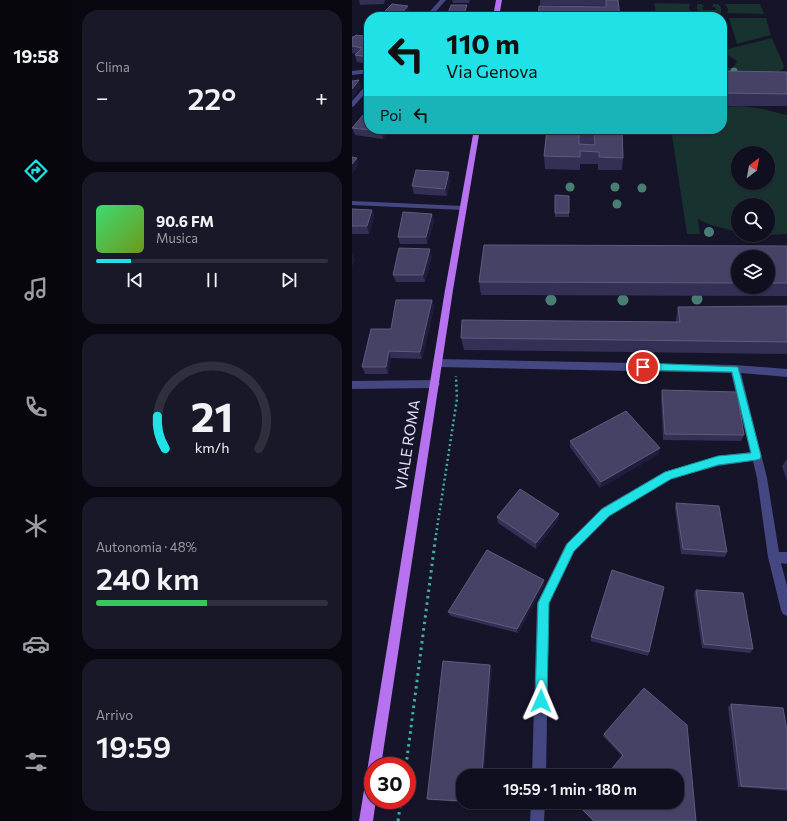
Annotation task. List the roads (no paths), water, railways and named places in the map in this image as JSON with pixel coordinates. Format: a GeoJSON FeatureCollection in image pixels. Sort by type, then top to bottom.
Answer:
{"type":"FeatureCollection","features":[{"type":"Feature","properties":{"kind":"main road"},"geometry":{"type":"LineString","coordinates":[[497,12],[499,0]]}},
{"type":"Feature","properties":{"kind":"main road","name":"VIALE ROMA"},"geometry":{"type":"LineString","coordinates":[[375,757],[476,134]]}},
{"type":"Feature","properties":{"kind":"main road"},"geometry":{"type":"LineString","coordinates":[[366,821],[368,809]]}},
{"type":"Feature","properties":{"kind":"street"},"geometry":{"type":"LineString","coordinates":[[432,12],[443,0]]}},
{"type":"Feature","properties":{"kind":"street"},"geometry":{"type":"LineString","coordinates":[[352,38],[364,37]]}},
{"type":"Feature","properties":{"kind":"street"},"geometry":{"type":"LineString","coordinates":[[352,74],[364,72]]}},
{"type":"Feature","properties":{"kind":"street"},"geometry":{"type":"LineString","coordinates":[[352,105],[364,91]]}},
{"type":"Feature","properties":{"kind":"street"},"geometry":{"type":"LineString","coordinates":[[352,203],[463,208]]}},
{"type":"Feature","properties":{"kind":"street"},"geometry":{"type":"LineString","coordinates":[[438,363],[735,369],[787,373]]}},
{"type":"Feature","properties":{"kind":"street"},"geometry":{"type":"LineString","coordinates":[[735,369],[762,478],[774,557],[787,610]]}},
{"type":"Feature","properties":{"kind":"street"},"geometry":{"type":"LineString","coordinates":[[352,385],[435,384]]}},
{"type":"Feature","properties":{"kind":"street"},"geometry":{"type":"LineString","coordinates":[[539,769],[543,603],[570,548],[606,512],[668,475],[718,460],[756,456]]}},
{"type":"Feature","properties":{"kind":"street"},"geometry":{"type":"LineString","coordinates":[[774,557],[787,558]]}},
{"type":"Feature","properties":{"kind":"street"},"geometry":{"type":"LineString","coordinates":[[537,821],[538,809]]}}]}
